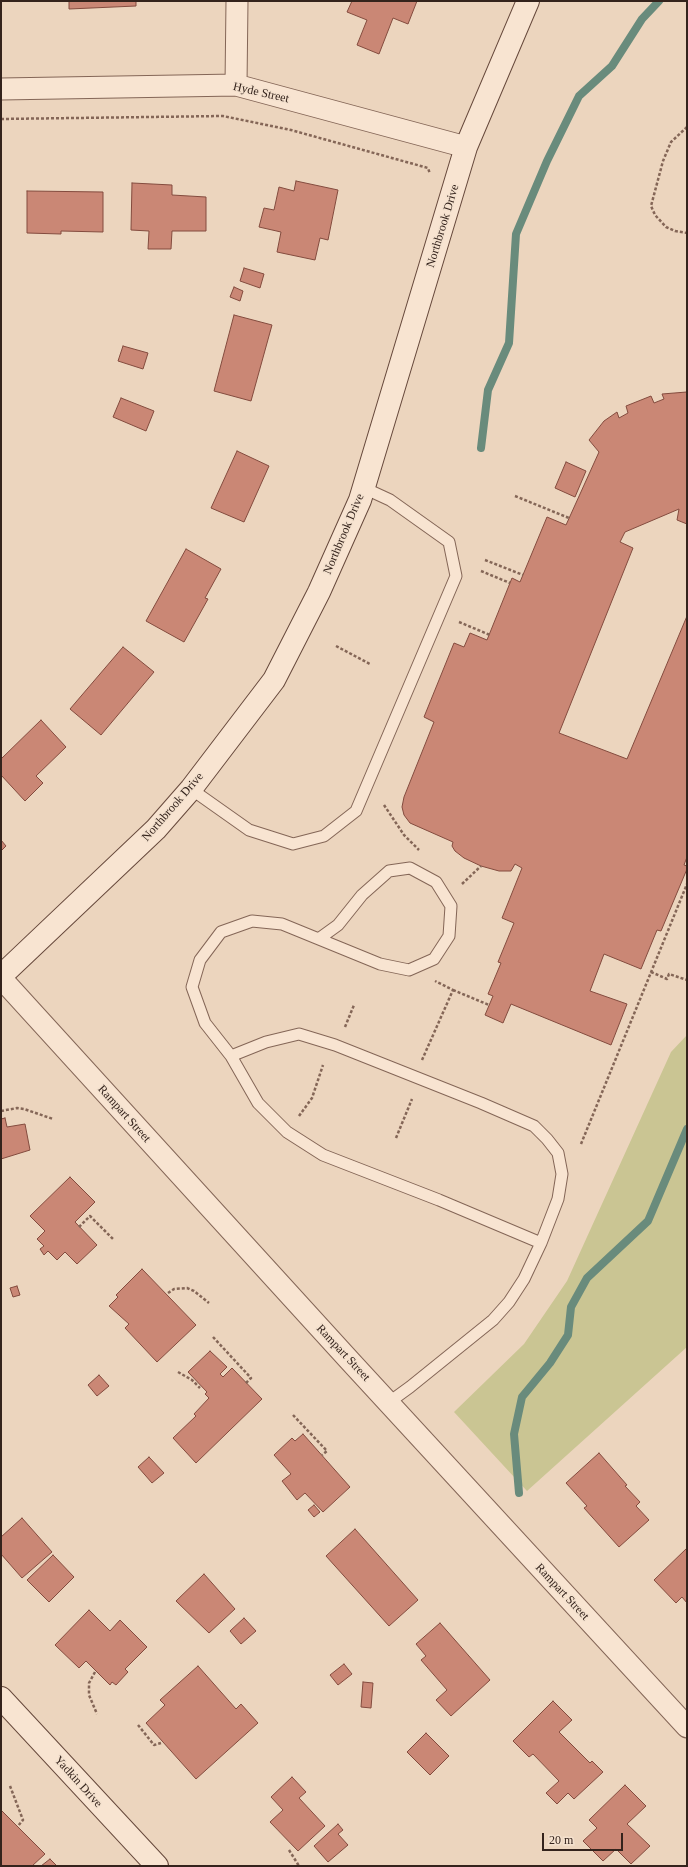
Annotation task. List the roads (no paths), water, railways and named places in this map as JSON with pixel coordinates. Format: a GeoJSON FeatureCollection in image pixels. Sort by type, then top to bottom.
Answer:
{"type":"FeatureCollection","features":[{"type":"Feature","properties":{"kind":"street"},"geometry":{"type":"LineString","coordinates":[[236,85],[237,1]]}},
{"type":"Feature","properties":{"kind":"street","name":"Northbrook Drive"},"geometry":{"type":"LineString","coordinates":[[1,977],[156,830],[191,789],[274,680],[319,592],[364,488],[466,147],[528,1]]}},
{"type":"Feature","properties":{"kind":"street","name":"Hyde Street"},"geometry":{"type":"LineString","coordinates":[[1,89],[236,85],[466,147]]}},
{"type":"Feature","properties":{"kind":"street","name":"Rampart Street"},"geometry":{"type":"LineString","coordinates":[[1,977],[388,1403],[687,1727]]}},
{"type":"Feature","properties":{"kind":"street","name":"Yadkin Drive"},"geometry":{"type":"LineString","coordinates":[[1,1698],[157,1866]]}},
{"type":"Feature","properties":{"kind":"lane"},"geometry":{"type":"LineString","coordinates":[[191,789],[249,830],[294,844],[324,836],[356,811],[456,576],[449,542],[390,500],[364,488]]}},
{"type":"Feature","properties":{"kind":"lane"},"geometry":{"type":"LineString","coordinates":[[320,938],[338,925],[362,895],[389,871],[410,868],[436,882],[451,906],[449,936],[434,959],[409,970],[380,964],[320,938],[282,924],[252,921],[221,932],[200,960],[192,987],[205,1023],[232,1056],[258,1103],[287,1132],[322,1155],[439,1200],[541,1243]]}},
{"type":"Feature","properties":{"kind":"lane"},"geometry":{"type":"LineString","coordinates":[[232,1056],[266,1042],[299,1034],[335,1045],[481,1103],[534,1126],[558,1153],[562,1174],[558,1198],[541,1243],[524,1279],[509,1302],[493,1320],[410,1388],[388,1403]]}},
{"type":"Feature","properties":{"kind":"waterway"},"geometry":{"type":"LineString","coordinates":[[481,448],[488,390],[509,343],[516,234],[547,161],[579,96],[612,66],[642,19],[659,1]]}},
{"type":"Feature","properties":{"kind":"waterway"},"geometry":{"type":"LineString","coordinates":[[519,1493],[514,1434],[522,1397],[550,1363],[568,1335],[571,1307],[587,1278],[648,1221],[687,1129]]}}]}
